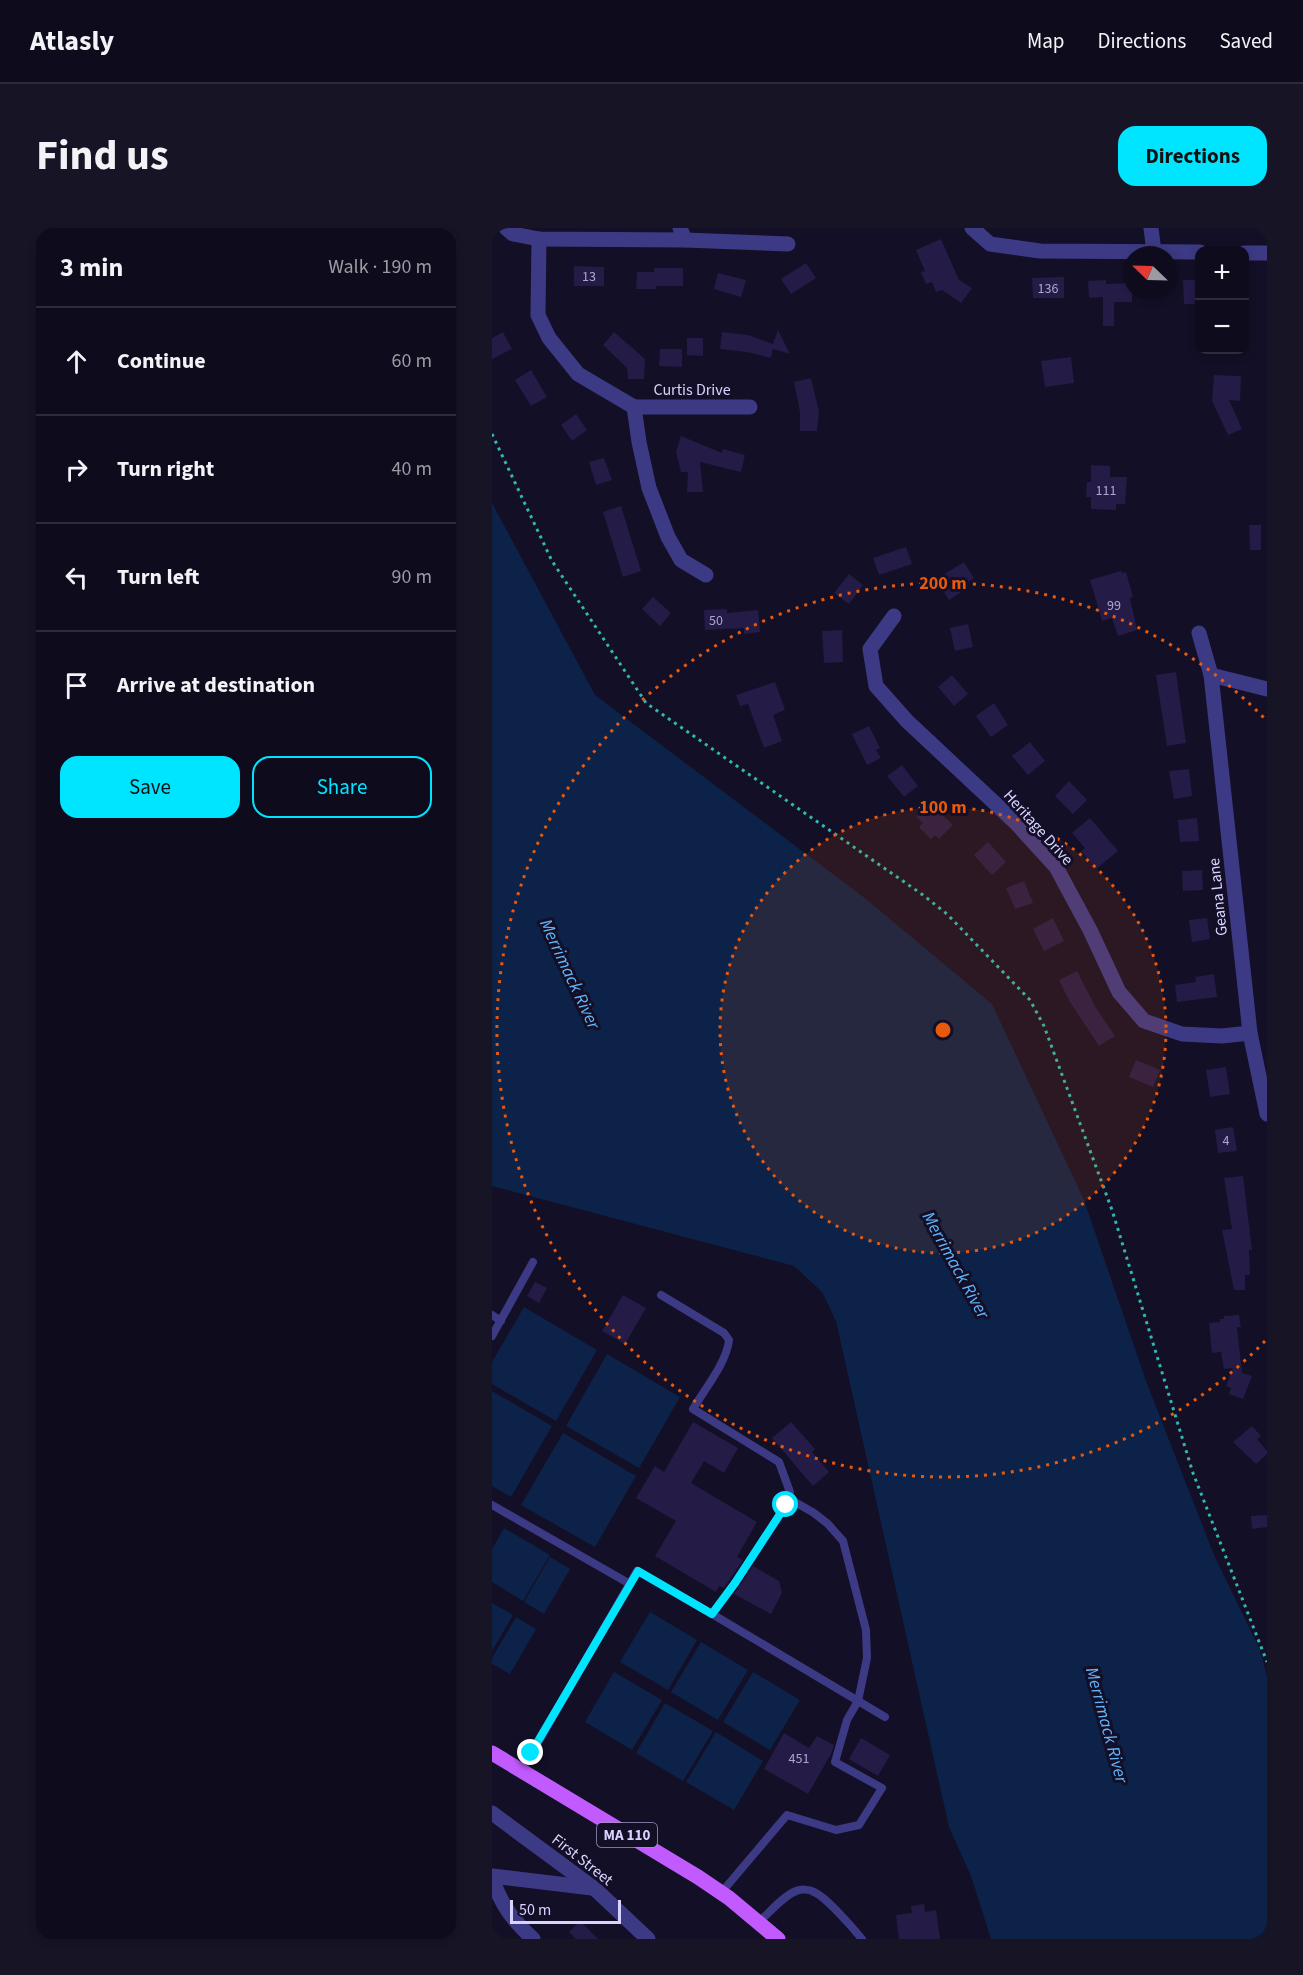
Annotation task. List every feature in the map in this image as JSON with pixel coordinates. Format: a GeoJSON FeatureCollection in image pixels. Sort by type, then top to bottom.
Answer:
{"type":"FeatureCollection","features":[{"type":"Feature","properties":{"kind":"main road","name":"MA 110"},"geometry":{"type":"LineString","coordinates":[[492,1754],[698,1877],[722,1893],[778,1939]]}},
{"type":"Feature","properties":{"kind":"street"},"geometry":{"type":"LineString","coordinates":[[506,228],[513,234],[539,238],[682,234],[788,244]]}},
{"type":"Feature","properties":{"kind":"street"},"geometry":{"type":"LineString","coordinates":[[972,228],[990,243],[1040,251],[1123,252]]}},
{"type":"Feature","properties":{"kind":"street"},"geometry":{"type":"LineString","coordinates":[[1151,228],[1153,246]]}},
{"type":"Feature","properties":{"kind":"street"},"geometry":{"type":"LineString","coordinates":[[539,238],[538,315],[549,338],[578,374],[634,407],[649,488],[668,537],[681,560],[706,575]]}},
{"type":"Feature","properties":{"kind":"street"},"geometry":{"type":"LineString","coordinates":[[1177,252],[1195,252]]}},
{"type":"Feature","properties":{"kind":"street"},"geometry":{"type":"LineString","coordinates":[[1249,253],[1267,253]]}},
{"type":"Feature","properties":{"kind":"street","name":"Curtis Drive"},"geometry":{"type":"LineString","coordinates":[[634,407],[750,407]]}},
{"type":"Feature","properties":{"kind":"street","name":"Heritage Drive"},"geometry":{"type":"LineString","coordinates":[[894,616],[870,649],[876,686],[907,721],[1016,823],[1056,867],[1090,930],[1119,992],[1144,1022],[1182,1034],[1222,1036],[1250,1033]]}},
{"type":"Feature","properties":{"kind":"street","name":"Geana Lane"},"geometry":{"type":"LineString","coordinates":[[1199,633],[1211,675],[1250,1033],[1267,1114]]}},
{"type":"Feature","properties":{"kind":"street"},"geometry":{"type":"LineString","coordinates":[[1211,675],[1267,689]]}},
{"type":"Feature","properties":{"kind":"street","name":"First Street"},"geometry":{"type":"LineString","coordinates":[[492,1813],[595,1889],[648,1939]]}},
{"type":"Feature","properties":{"kind":"street"},"geometry":{"type":"LineString","coordinates":[[534,1939],[516,1923],[500,1900],[492,1877],[595,1889]]}},
{"type":"Feature","properties":{"kind":"lane"},"geometry":{"type":"LineString","coordinates":[[492,1336],[533,1262]]}},
{"type":"Feature","properties":{"kind":"lane"},"geometry":{"type":"LineString","coordinates":[[661,1295],[724,1333],[729,1340],[729,1349],[723,1361],[693,1409],[778,1462],[788,1481],[790,1492],[786,1505],[712,1614]]}},
{"type":"Feature","properties":{"kind":"lane"},"geometry":{"type":"LineString","coordinates":[[492,1316],[501,1321]]}},
{"type":"Feature","properties":{"kind":"lane"},"geometry":{"type":"LineString","coordinates":[[722,1893],[787,1815],[836,1830],[859,1826],[882,1788],[836,1762],[847,1720],[858,1701],[867,1658],[866,1630],[843,1541],[828,1524],[814,1513],[788,1498]]}},
{"type":"Feature","properties":{"kind":"lane"},"geometry":{"type":"LineString","coordinates":[[492,1505],[630,1584]]}},
{"type":"Feature","properties":{"kind":"lane"},"geometry":{"type":"LineString","coordinates":[[521,1772],[638,1571],[885,1717]]}},
{"type":"Feature","properties":{"kind":"lane"},"geometry":{"type":"LineString","coordinates":[[759,1922],[790,1895],[798,1890],[806,1890],[815,1892],[826,1900],[862,1939]]}},
{"type":"Feature","properties":{"kind":"path"},"geometry":{"type":"LineString","coordinates":[[492,434],[552,561],[646,703],[947,914],[1030,1000],[1044,1026],[1112,1210],[1193,1473],[1267,1662]]}},
{"type":"Feature","properties":{"kind":"water","name":"Merrimack River"},"geometry":{"type":"Polygon","coordinates":[[[492,503],[595,695],[866,899],[992,1004],[1084,1200],[1146,1381],[1214,1555],[1260,1650],[1267,1676],[1267,1939],[991,1939],[971,1876],[949,1827],[836,1321],[822,1292],[794,1266],[492,1186],[492,503]]]}},
{"type":"Feature","properties":{"kind":"water"},"geometry":{"type":"Polygon","coordinates":[[[524,1307],[597,1350],[556,1421],[492,1384],[492,1362],[524,1307]]]}},
{"type":"Feature","properties":{"kind":"water"},"geometry":{"type":"Polygon","coordinates":[[[607,1354],[680,1397],[639,1468],[566,1426],[607,1354]]]}},
{"type":"Feature","properties":{"kind":"water"},"geometry":{"type":"Polygon","coordinates":[[[492,1391],[552,1426],[511,1497],[492,1486],[492,1391]]]}},
{"type":"Feature","properties":{"kind":"water"},"geometry":{"type":"Polygon","coordinates":[[[563,1433],[636,1476],[595,1547],[521,1505],[563,1433]]]}},
{"type":"Feature","properties":{"kind":"water"},"geometry":{"type":"Polygon","coordinates":[[[504,1528],[550,1555],[523,1601],[492,1582],[492,1549],[504,1528]]]}},
{"type":"Feature","properties":{"kind":"water"},"geometry":{"type":"Polygon","coordinates":[[[550,1557],[570,1569],[544,1614],[524,1602],[550,1557]]]}},
{"type":"Feature","properties":{"kind":"water"},"geometry":{"type":"Polygon","coordinates":[[[492,1603],[513,1615],[492,1651],[492,1603]]]}},
{"type":"Feature","properties":{"kind":"water"},"geometry":{"type":"Polygon","coordinates":[[[650,1612],[697,1640],[668,1690],[620,1662],[650,1612]]]}},
{"type":"Feature","properties":{"kind":"water"},"geometry":{"type":"Polygon","coordinates":[[[516,1617],[536,1629],[510,1674],[492,1664],[492,1658],[516,1617]]]}},
{"type":"Feature","properties":{"kind":"water"},"geometry":{"type":"Polygon","coordinates":[[[701,1642],[748,1670],[718,1720],[671,1692],[701,1642]]]}},
{"type":"Feature","properties":{"kind":"water"},"geometry":{"type":"Polygon","coordinates":[[[614,1672],[662,1700],[632,1750],[585,1722],[614,1672]]]}},
{"type":"Feature","properties":{"kind":"water"},"geometry":{"type":"Polygon","coordinates":[[[753,1672],[800,1700],[770,1750],[723,1722],[753,1672]]]}},
{"type":"Feature","properties":{"kind":"water"},"geometry":{"type":"Polygon","coordinates":[[[665,1703],[713,1731],[683,1781],[636,1753],[665,1703]]]}},
{"type":"Feature","properties":{"kind":"water"},"geometry":{"type":"Polygon","coordinates":[[[716,1732],[763,1761],[734,1810],[686,1782],[716,1732]]]}},
{"type":"Feature","properties":{"kind":"building"},"geometry":{"type":"Polygon","coordinates":[[[941,239],[959,280],[972,288],[961,303],[942,290],[936,292],[932,282],[926,284],[921,272],[925,271],[916,250],[941,239]]]}},
{"type":"Feature","properties":{"kind":"building"},"geometry":{"type":"Polygon","coordinates":[[[806,263],[816,278],[791,294],[781,279],[806,263]]]}},
{"type":"Feature","properties":{"kind":"building"},"geometry":{"type":"Polygon","coordinates":[[[574,266],[604,267],[604,286],[574,286],[574,266]]]}},
{"type":"Feature","properties":{"kind":"building"},"geometry":{"type":"Polygon","coordinates":[[[654,268],[683,268],[683,286],[636,289],[637,272],[654,272],[654,268]]]}},
{"type":"Feature","properties":{"kind":"building"},"geometry":{"type":"Polygon","coordinates":[[[718,273],[746,280],[741,297],[714,289],[718,273]]]}},
{"type":"Feature","properties":{"kind":"building"},"geometry":{"type":"Polygon","coordinates":[[[1064,277],[1064,298],[1033,298],[1032,278],[1064,277]]]}},
{"type":"Feature","properties":{"kind":"building"},"geometry":{"type":"Polygon","coordinates":[[[1106,280],[1106,284],[1123,283],[1123,300],[1132,300],[1132,302],[1114,302],[1114,326],[1103,326],[1103,297],[1089,298],[1088,281],[1106,280]]]}},
{"type":"Feature","properties":{"kind":"building"},"geometry":{"type":"Polygon","coordinates":[[[1183,280],[1195,280],[1195,304],[1184,304],[1183,280]]]}},
{"type":"Feature","properties":{"kind":"building"},"geometry":{"type":"Polygon","coordinates":[[[778,330],[790,354],[773,349],[771,358],[720,349],[722,332],[748,335],[773,344],[778,330]]]}},
{"type":"Feature","properties":{"kind":"building"},"geometry":{"type":"Polygon","coordinates":[[[503,332],[512,349],[492,359],[492,338],[503,332]]]}},
{"type":"Feature","properties":{"kind":"building"},"geometry":{"type":"Polygon","coordinates":[[[614,332],[645,359],[644,379],[628,379],[627,368],[603,345],[614,332]]]}},
{"type":"Feature","properties":{"kind":"building"},"geometry":{"type":"Polygon","coordinates":[[[687,338],[703,338],[703,356],[687,355],[687,338]]]}},
{"type":"Feature","properties":{"kind":"building"},"geometry":{"type":"Polygon","coordinates":[[[660,349],[682,349],[682,367],[659,366],[660,349]]]}},
{"type":"Feature","properties":{"kind":"building"},"geometry":{"type":"Polygon","coordinates":[[[1071,357],[1074,383],[1045,387],[1041,361],[1071,357]]]}},
{"type":"Feature","properties":{"kind":"building"},"geometry":{"type":"Polygon","coordinates":[[[531,370],[547,397],[531,406],[515,380],[531,370]]]}},
{"type":"Feature","properties":{"kind":"building"},"geometry":{"type":"Polygon","coordinates":[[[1214,375],[1241,376],[1240,401],[1229,400],[1242,429],[1228,435],[1212,401],[1214,375]]]}},
{"type":"Feature","properties":{"kind":"building"},"geometry":{"type":"Polygon","coordinates":[[[811,378],[819,412],[817,431],[800,431],[800,412],[794,382],[811,378]]]}},
{"type":"Feature","properties":{"kind":"building"},"geometry":{"type":"Polygon","coordinates":[[[576,414],[587,430],[572,441],[561,425],[576,414]]]}},
{"type":"Feature","properties":{"kind":"building"},"geometry":{"type":"Polygon","coordinates":[[[681,436],[722,453],[723,449],[745,455],[741,472],[700,462],[703,492],[687,492],[688,472],[681,472],[676,452],[681,436]]]}},
{"type":"Feature","properties":{"kind":"building"},"geometry":{"type":"Polygon","coordinates":[[[604,458],[612,480],[596,485],[589,462],[604,458]]]}},
{"type":"Feature","properties":{"kind":"building"},"geometry":{"type":"Polygon","coordinates":[[[1091,465],[1110,466],[1110,477],[1127,477],[1125,504],[1116,504],[1116,510],[1091,509],[1091,497],[1086,497],[1087,482],[1091,482],[1091,465]]]}},
{"type":"Feature","properties":{"kind":"building"},"geometry":{"type":"Polygon","coordinates":[[[621,506],[641,571],[623,577],[603,512],[621,506]]]}},
{"type":"Feature","properties":{"kind":"building"},"geometry":{"type":"Polygon","coordinates":[[[1249,525],[1261,525],[1261,550],[1250,550],[1249,525]]]}},
{"type":"Feature","properties":{"kind":"building"},"geometry":{"type":"Polygon","coordinates":[[[906,547],[912,564],[879,575],[873,558],[906,547]]]}},
{"type":"Feature","properties":{"kind":"building"},"geometry":{"type":"Polygon","coordinates":[[[964,562],[974,578],[962,586],[964,590],[949,600],[936,579],[964,562]]]}},
{"type":"Feature","properties":{"kind":"building"},"geometry":{"type":"Polygon","coordinates":[[[1121,571],[1126,572],[1133,597],[1130,598],[1137,630],[1118,636],[1112,618],[1102,621],[1090,580],[1121,571]]]}},
{"type":"Feature","properties":{"kind":"building"},"geometry":{"type":"Polygon","coordinates":[[[849,574],[863,585],[849,604],[834,593],[849,574]]]}},
{"type":"Feature","properties":{"kind":"building"},"geometry":{"type":"Polygon","coordinates":[[[653,597],[671,613],[660,626],[642,609],[653,597]]]}},
{"type":"Feature","properties":{"kind":"building"},"geometry":{"type":"Polygon","coordinates":[[[727,609],[727,613],[758,610],[760,632],[744,634],[744,628],[705,630],[704,610],[727,609]]]}},
{"type":"Feature","properties":{"kind":"building"},"geometry":{"type":"Polygon","coordinates":[[[968,624],[973,647],[955,651],[950,628],[968,624]]]}},
{"type":"Feature","properties":{"kind":"building"},"geometry":{"type":"Polygon","coordinates":[[[842,630],[843,662],[824,663],[822,631],[842,630]]]}},
{"type":"Feature","properties":{"kind":"building"},"geometry":{"type":"Polygon","coordinates":[[[1176,672],[1186,743],[1167,746],[1156,675],[1176,672]]]}},
{"type":"Feature","properties":{"kind":"building"},"geometry":{"type":"Polygon","coordinates":[[[952,675],[968,694],[954,706],[938,687],[952,675]]]}},
{"type":"Feature","properties":{"kind":"building"},"geometry":{"type":"Polygon","coordinates":[[[775,682],[785,710],[773,715],[782,741],[764,748],[748,704],[740,706],[736,695],[775,682]]]}},
{"type":"Feature","properties":{"kind":"building"},"geometry":{"type":"Polygon","coordinates":[[[994,703],[1008,725],[991,737],[976,716],[994,703]]]}},
{"type":"Feature","properties":{"kind":"building"},"geometry":{"type":"Polygon","coordinates":[[[869,726],[880,748],[876,750],[881,758],[867,765],[852,734],[869,726]]]}},
{"type":"Feature","properties":{"kind":"building"},"geometry":{"type":"Polygon","coordinates":[[[1030,742],[1045,761],[1028,775],[1012,756],[1030,742]]]}},
{"type":"Feature","properties":{"kind":"building"},"geometry":{"type":"Polygon","coordinates":[[[902,765],[918,786],[904,797],[887,776],[902,765]]]}},
{"type":"Feature","properties":{"kind":"building"},"geometry":{"type":"Polygon","coordinates":[[[1189,769],[1192,796],[1174,799],[1169,771],[1189,769]]]}},
{"type":"Feature","properties":{"kind":"building"},"geometry":{"type":"Polygon","coordinates":[[[1069,781],[1087,800],[1073,814],[1055,796],[1069,781]]]}},
{"type":"Feature","properties":{"kind":"building"},"geometry":{"type":"Polygon","coordinates":[[[930,803],[953,825],[939,839],[935,835],[931,839],[919,827],[923,823],[916,817],[930,803]]]}},
{"type":"Feature","properties":{"kind":"building"},"geometry":{"type":"Polygon","coordinates":[[[1090,818],[1118,851],[1096,869],[1081,851],[1085,848],[1072,833],[1090,818]]]}},
{"type":"Feature","properties":{"kind":"building"},"geometry":{"type":"Polygon","coordinates":[[[1197,818],[1199,841],[1180,842],[1178,820],[1197,818]]]}},
{"type":"Feature","properties":{"kind":"building"},"geometry":{"type":"Polygon","coordinates":[[[988,842],[1006,862],[992,875],[974,855],[988,842]]]}},
{"type":"Feature","properties":{"kind":"building"},"geometry":{"type":"Polygon","coordinates":[[[1202,870],[1203,890],[1183,891],[1182,871],[1202,870]]]}},
{"type":"Feature","properties":{"kind":"building"},"geometry":{"type":"Polygon","coordinates":[[[1024,881],[1033,903],[1015,909],[1006,888],[1024,881]]]}},
{"type":"Feature","properties":{"kind":"building"},"geometry":{"type":"Polygon","coordinates":[[[1053,918],[1064,941],[1044,951],[1033,929],[1053,918]]]}},
{"type":"Feature","properties":{"kind":"building"},"geometry":{"type":"Polygon","coordinates":[[[1207,918],[1210,939],[1192,942],[1189,920],[1207,918]]]}},
{"type":"Feature","properties":{"kind":"building"},"geometry":{"type":"Polygon","coordinates":[[[1077,971],[1096,1008],[1115,1036],[1099,1046],[1070,1002],[1059,980],[1077,971]]]}},
{"type":"Feature","properties":{"kind":"building"},"geometry":{"type":"Polygon","coordinates":[[[1214,974],[1217,997],[1177,1002],[1175,985],[1196,982],[1195,977],[1214,974]]]}},
{"type":"Feature","properties":{"kind":"building"},"geometry":{"type":"Polygon","coordinates":[[[1136,1060],[1160,1070],[1153,1087],[1129,1077],[1136,1060]]]}},
{"type":"Feature","properties":{"kind":"building"},"geometry":{"type":"Polygon","coordinates":[[[1226,1067],[1230,1094],[1210,1097],[1206,1070],[1226,1067]]]}},
{"type":"Feature","properties":{"kind":"building"},"geometry":{"type":"Polygon","coordinates":[[[1233,1127],[1237,1151],[1218,1153],[1215,1130],[1233,1127]]]}},
{"type":"Feature","properties":{"kind":"building"},"geometry":{"type":"Polygon","coordinates":[[[1243,1176],[1252,1250],[1249,1250],[1250,1275],[1245,1275],[1245,1290],[1234,1290],[1222,1230],[1232,1229],[1224,1178],[1243,1176]]]}},
{"type":"Feature","properties":{"kind":"building"},"geometry":{"type":"Polygon","coordinates":[[[535,1282],[547,1288],[539,1303],[527,1296],[535,1282]]]}},
{"type":"Feature","properties":{"kind":"building"},"geometry":{"type":"Polygon","coordinates":[[[623,1295],[646,1308],[625,1344],[602,1331],[623,1295]]]}},
{"type":"Feature","properties":{"kind":"building"},"geometry":{"type":"Polygon","coordinates":[[[1239,1315],[1241,1327],[1237,1327],[1242,1373],[1252,1376],[1243,1399],[1229,1394],[1231,1388],[1226,1386],[1233,1368],[1224,1369],[1221,1352],[1212,1353],[1209,1323],[1220,1322],[1224,1316],[1239,1315]]]}},
{"type":"Feature","properties":{"kind":"building"},"geometry":{"type":"Polygon","coordinates":[[[693,1422],[738,1448],[724,1473],[704,1461],[691,1483],[757,1522],[737,1557],[743,1560],[724,1588],[719,1586],[716,1592],[655,1556],[676,1521],[636,1498],[655,1466],[664,1472],[693,1422]]]}},
{"type":"Feature","properties":{"kind":"building"},"geometry":{"type":"Polygon","coordinates":[[[791,1422],[815,1449],[812,1452],[829,1472],[813,1486],[772,1438],[791,1422]]]}},
{"type":"Feature","properties":{"kind":"building"},"geometry":{"type":"Polygon","coordinates":[[[1252,1426],[1261,1436],[1257,1439],[1267,1451],[1267,1454],[1256,1464],[1233,1442],[1252,1426]]]}},
{"type":"Feature","properties":{"kind":"building"},"geometry":{"type":"Polygon","coordinates":[[[1267,1515],[1267,1527],[1252,1529],[1251,1516],[1267,1515]]]}},
{"type":"Feature","properties":{"kind":"building"},"geometry":{"type":"Polygon","coordinates":[[[753,1566],[779,1581],[782,1593],[771,1614],[734,1594],[753,1566]]]}},
{"type":"Feature","properties":{"kind":"building"},"geometry":{"type":"Polygon","coordinates":[[[784,1733],[809,1748],[817,1736],[834,1745],[808,1794],[764,1769],[784,1733]]]}},
{"type":"Feature","properties":{"kind":"building"},"geometry":{"type":"Polygon","coordinates":[[[861,1738],[890,1755],[878,1776],[849,1759],[861,1738]]]}},
{"type":"Feature","properties":{"kind":"building"},"geometry":{"type":"Polygon","coordinates":[[[924,1904],[925,1912],[936,1910],[940,1939],[899,1939],[896,1915],[912,1913],[911,1906],[924,1904]]]}},
{"type":"Feature","properties":{"kind":"building"},"geometry":{"type":"Polygon","coordinates":[[[580,1921],[598,1939],[576,1939],[569,1932],[580,1921]]]}},
{"type":"Feature","properties":{"kind":"route"},"geometry":{"type":"LineString","coordinates":[[531,1753],[638,1571],[712,1614],[786,1505]]}}]}
